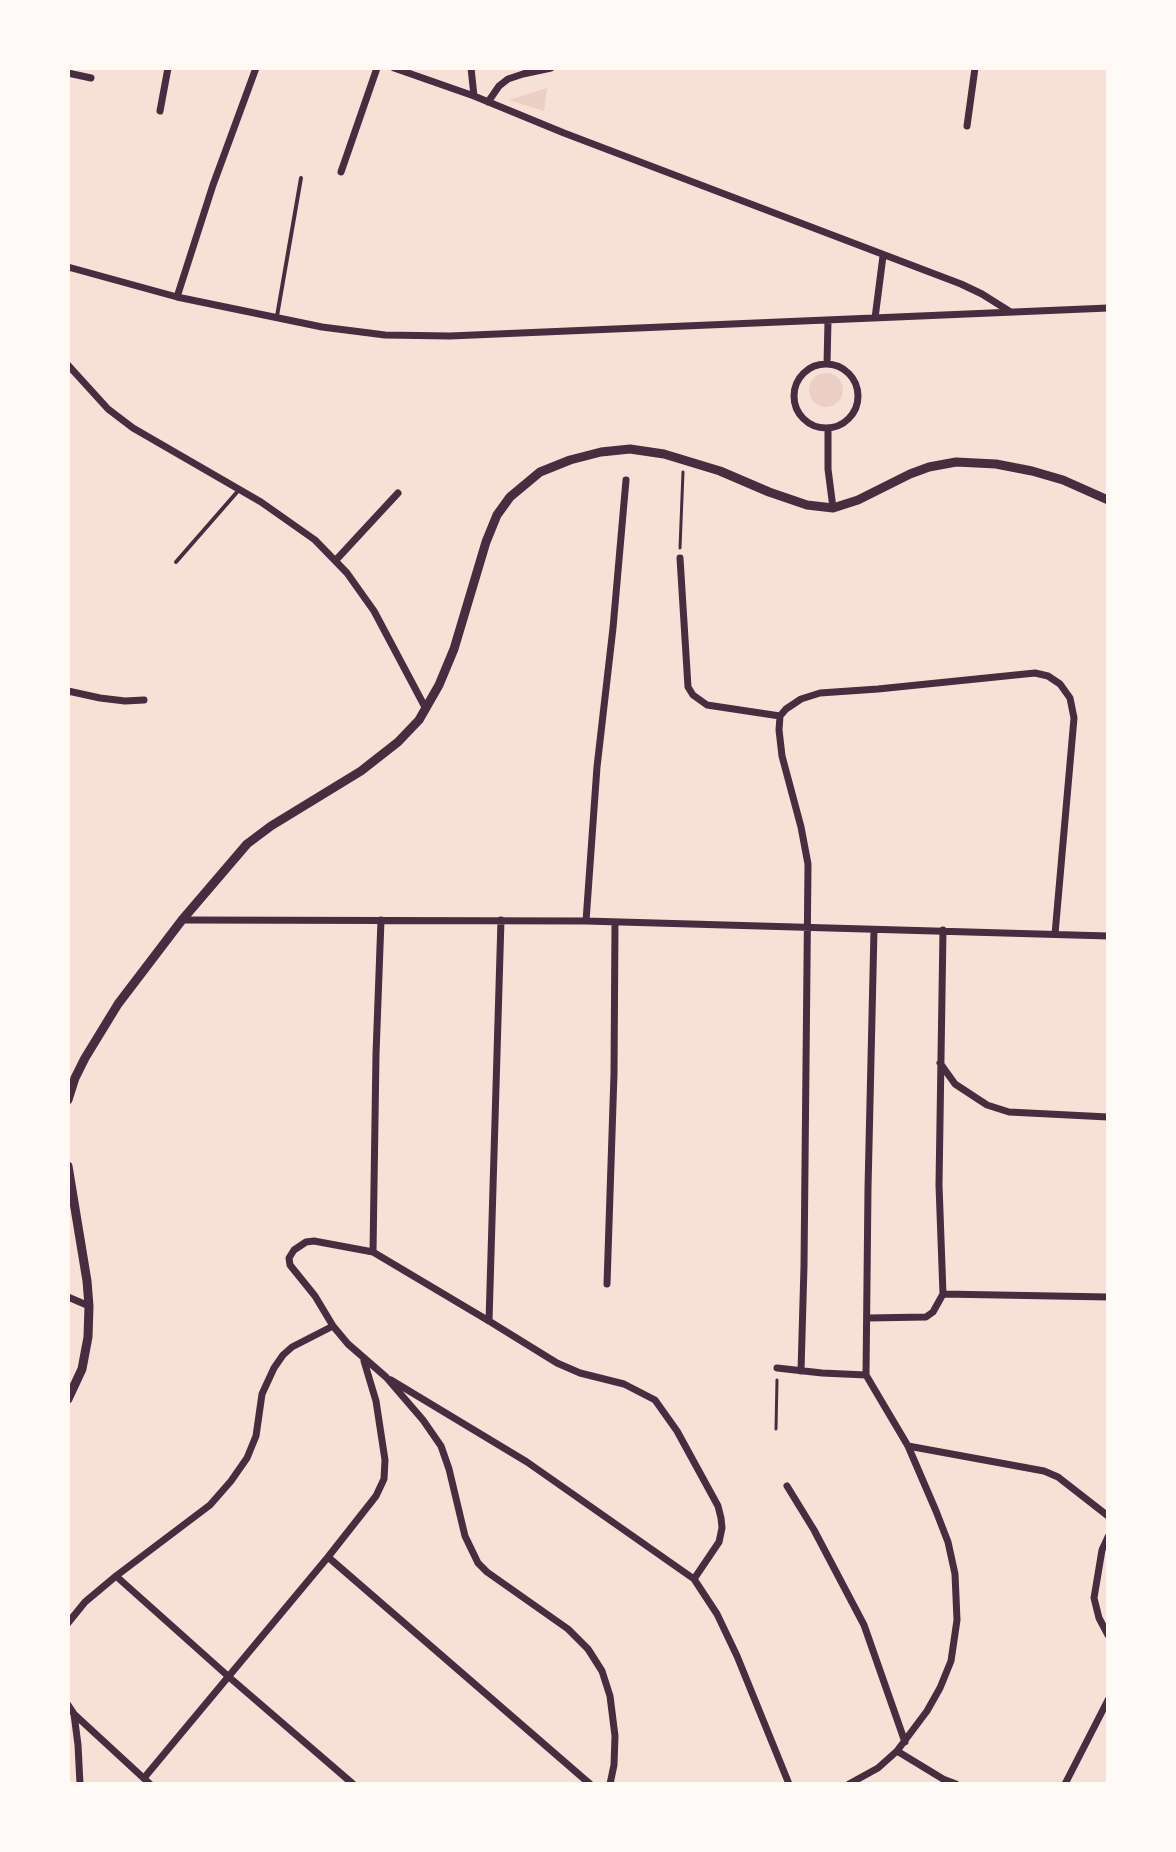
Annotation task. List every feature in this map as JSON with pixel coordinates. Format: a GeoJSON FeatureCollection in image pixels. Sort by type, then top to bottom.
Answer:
{"type":"FeatureCollection","features":[{"type":"Feature","properties":{"kind":"street"},"geometry":{"type":"LineString","coordinates":[[160,111],[168,68]]}},
{"type":"Feature","properties":{"kind":"street"},"geometry":{"type":"LineString","coordinates":[[177,297],[213,185],[256,68]]}},
{"type":"Feature","properties":{"kind":"street"},"geometry":{"type":"LineString","coordinates":[[341,172],[377,68]]}},
{"type":"Feature","properties":{"kind":"street"},"geometry":{"type":"LineString","coordinates":[[394,68],[961,284],[1011,312]]}},
{"type":"Feature","properties":{"kind":"street"},"geometry":{"type":"LineString","coordinates":[[471,68],[474,96]]}},
{"type":"Feature","properties":{"kind":"street"},"geometry":{"type":"LineString","coordinates":[[488,102],[508,79],[551,68]]}},
{"type":"Feature","properties":{"kind":"street"},"geometry":{"type":"LineString","coordinates":[[967,126],[975,68]]}},
{"type":"Feature","properties":{"kind":"street"},"geometry":{"type":"LineString","coordinates":[[68,73],[91,78]]}},
{"type":"Feature","properties":{"kind":"street"},"geometry":{"type":"LineString","coordinates":[[875,318],[883,256]]}},
{"type":"Feature","properties":{"kind":"street"},"geometry":{"type":"LineString","coordinates":[[68,267],[177,297],[322,327],[385,335],[450,336],[1108,308]]}},
{"type":"Feature","properties":{"kind":"street"},"geometry":{"type":"LineString","coordinates":[[827,364],[828,321]]}},
{"type":"Feature","properties":{"kind":"street"},"geometry":{"type":"LineString","coordinates":[[827,364],[845,370],[858,395],[852,414],[846,421],[828,428],[810,424],[797,410],[794,401],[796,383],[801,375],[809,369],[827,364]]}},
{"type":"Feature","properties":{"kind":"street"},"geometry":{"type":"LineString","coordinates":[[68,365],[108,409],[133,428],[301,528],[336,560],[374,611],[426,709]]}},
{"type":"Feature","properties":{"kind":"street"},"geometry":{"type":"LineString","coordinates":[[828,428],[828,469],[833,508]]}},
{"type":"Feature","properties":{"kind":"street"},"geometry":{"type":"LineString","coordinates":[[68,1100],[85,1058],[118,1004],[182,920],[247,844],[361,771],[398,742],[419,720],[454,649],[497,515],[510,497],[540,472],[601,452],[630,449],[664,454],[720,471],[787,499],[833,508],[858,500],[910,474],[956,462],[996,464],[1032,471],[1063,480],[1108,500]]}},
{"type":"Feature","properties":{"kind":"street"},"geometry":{"type":"LineString","coordinates":[[586,921],[597,767],[626,480]]}},
{"type":"Feature","properties":{"kind":"street"},"geometry":{"type":"LineString","coordinates":[[336,560],[398,493]]}},
{"type":"Feature","properties":{"kind":"street"},"geometry":{"type":"LineString","coordinates":[[680,558],[688,687],[693,695],[707,705],[780,716]]}},
{"type":"Feature","properties":{"kind":"street"},"geometry":{"type":"LineString","coordinates":[[801,1371],[809,927],[806,849],[782,756],[780,716],[792,703],[820,693],[1035,673],[1048,676],[1060,684],[1070,698],[1074,718],[1055,934]]}},
{"type":"Feature","properties":{"kind":"street"},"geometry":{"type":"LineString","coordinates":[[68,691],[125,701],[144,700]]}},
{"type":"Feature","properties":{"kind":"street"},"geometry":{"type":"LineString","coordinates":[[182,920],[586,921],[1108,936]]}},
{"type":"Feature","properties":{"kind":"street"},"geometry":{"type":"LineString","coordinates":[[373,1252],[381,920]]}},
{"type":"Feature","properties":{"kind":"street"},"geometry":{"type":"LineString","coordinates":[[489,1321],[501,920]]}},
{"type":"Feature","properties":{"kind":"street"},"geometry":{"type":"LineString","coordinates":[[607,1284],[615,923]]}},
{"type":"Feature","properties":{"kind":"street"},"geometry":{"type":"LineString","coordinates":[[849,1784],[878,1768],[897,1751],[927,1711],[951,1661],[957,1620],[955,1574],[948,1542],[908,1446],[866,1375],[874,930]]}},
{"type":"Feature","properties":{"kind":"street"},"geometry":{"type":"LineString","coordinates":[[868,1318],[926,1317],[933,1312],[943,1294],[939,1185],[943,930]]}},
{"type":"Feature","properties":{"kind":"street"},"geometry":{"type":"LineString","coordinates":[[940,1063],[955,1084],[987,1105],[1009,1112],[1108,1117]]}},
{"type":"Feature","properties":{"kind":"street"},"geometry":{"type":"LineString","coordinates":[[68,1166],[89,1306],[88,1337],[82,1369],[68,1399]]}},
{"type":"Feature","properties":{"kind":"street"},"geometry":{"type":"LineString","coordinates":[[694,1579],[719,1542],[721,1518],[718,1506],[677,1431],[655,1400],[624,1384],[580,1373],[557,1363],[373,1252],[314,1241],[294,1250],[289,1258],[290,1265],[315,1296],[333,1326],[363,1359],[386,1377],[527,1462],[694,1579],[717,1614],[737,1656],[789,1784]]}},
{"type":"Feature","properties":{"kind":"street"},"geometry":{"type":"LineString","coordinates":[[943,1294],[1108,1297]]}},
{"type":"Feature","properties":{"kind":"street"},"geometry":{"type":"LineString","coordinates":[[68,1297],[89,1306]]}},
{"type":"Feature","properties":{"kind":"street"},"geometry":{"type":"LineString","coordinates":[[68,1623],[85,1602],[116,1576],[210,1505],[247,1458],[256,1436],[262,1394],[274,1368],[292,1347],[333,1326]]}},
{"type":"Feature","properties":{"kind":"street"},"geometry":{"type":"LineString","coordinates":[[68,1705],[147,1781],[376,1496],[384,1479],[385,1460],[376,1401],[363,1359]]}},
{"type":"Feature","properties":{"kind":"street"},"geometry":{"type":"LineString","coordinates":[[777,1368],[866,1375]]}},
{"type":"Feature","properties":{"kind":"street"},"geometry":{"type":"LineString","coordinates":[[386,1377],[441,1446],[465,1536],[478,1563],[568,1629],[588,1649],[602,1671],[610,1696],[615,1736],[610,1784]]}},
{"type":"Feature","properties":{"kind":"street"},"geometry":{"type":"LineString","coordinates":[[908,1446],[1044,1471],[1058,1477],[1108,1516]]}},
{"type":"Feature","properties":{"kind":"street"},"geometry":{"type":"LineString","coordinates":[[787,1486],[864,1625],[905,1742]]}},
{"type":"Feature","properties":{"kind":"street"},"geometry":{"type":"LineString","coordinates":[[1108,1537],[1102,1550],[1094,1598],[1099,1618],[1108,1635]]}},
{"type":"Feature","properties":{"kind":"street"},"geometry":{"type":"LineString","coordinates":[[328,1557],[590,1784]]}},
{"type":"Feature","properties":{"kind":"street"},"geometry":{"type":"LineString","coordinates":[[116,1576],[353,1784]]}},
{"type":"Feature","properties":{"kind":"street"},"geometry":{"type":"LineString","coordinates":[[1065,1784],[1108,1700]]}},
{"type":"Feature","properties":{"kind":"street"},"geometry":{"type":"LineString","coordinates":[[74,1714],[80,1784]]}},
{"type":"Feature","properties":{"kind":"street"},"geometry":{"type":"LineString","coordinates":[[897,1751],[956,1784]]}},
{"type":"Feature","properties":{"kind":"lane"},"geometry":{"type":"LineString","coordinates":[[277,316],[301,178]]}},
{"type":"Feature","properties":{"kind":"lane"},"geometry":{"type":"LineString","coordinates":[[176,562],[240,489]]}},
{"type":"Feature","properties":{"kind":"path"},"geometry":{"type":"LineString","coordinates":[[680,558],[684,460]]}},
{"type":"Feature","properties":{"kind":"path"},"geometry":{"type":"LineString","coordinates":[[776,1429],[777,1368]]}},
{"type":"Feature","properties":{"kind":"shaded area"},"geometry":{"type":"Polygon","coordinates":[[[547,88],[544,111],[509,100],[547,88]]]}},
{"type":"Feature","properties":{"kind":"shaded area"},"geometry":{"type":"Polygon","coordinates":[[[826,373],[838,378],[843,390],[838,402],[826,407],[814,402],[809,390],[814,378],[826,373]]]}}]}
